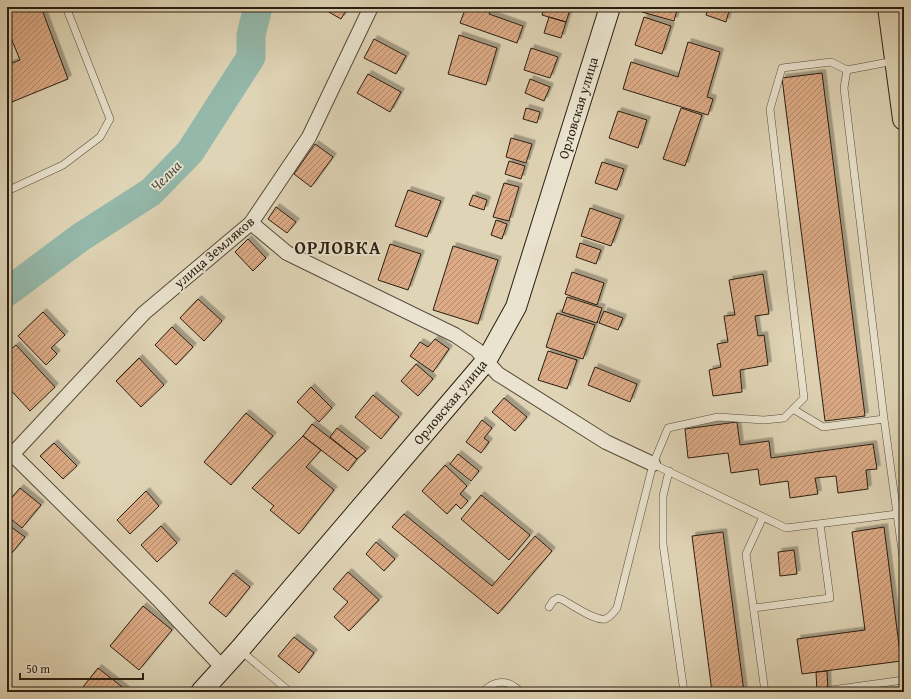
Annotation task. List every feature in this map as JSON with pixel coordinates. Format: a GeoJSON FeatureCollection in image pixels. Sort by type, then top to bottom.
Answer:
{"type":"FeatureCollection","features":[{"type":"Feature","properties":{"kind":"main road"},"geometry":{"type":"LineString","coordinates":[[889,7],[904,119]]}},
{"type":"Feature","properties":{"kind":"street","name":"улица Земляков"},"geometry":{"type":"LineString","coordinates":[[10,457],[144,312],[251,223],[308,137],[371,7]]}},
{"type":"Feature","properties":{"kind":"street","name":"Орловская улица"},"geometry":{"type":"LineString","coordinates":[[201,692],[240,649],[486,361],[516,307],[610,7]]}},
{"type":"Feature","properties":{"kind":"street"},"geometry":{"type":"LineString","coordinates":[[251,223],[287,253],[455,335],[477,350],[498,374],[606,442],[654,464]]}},
{"type":"Feature","properties":{"kind":"street"},"geometry":{"type":"LineString","coordinates":[[10,457],[147,588],[223,668]]}},
{"type":"Feature","properties":{"kind":"lane"},"geometry":{"type":"LineString","coordinates":[[7,191],[63,165],[100,137],[110,119],[66,7]]}},
{"type":"Feature","properties":{"kind":"lane"},"geometry":{"type":"LineString","coordinates":[[549,607],[553,601],[558,598],[596,618],[603,619],[611,616],[617,608],[654,464],[668,428],[718,417],[764,420],[784,418],[804,398],[770,109],[782,68],[831,62],[847,70],[897,60]]}},
{"type":"Feature","properties":{"kind":"lane"},"geometry":{"type":"LineString","coordinates":[[847,70],[844,88],[884,419],[904,565]]}},
{"type":"Feature","properties":{"kind":"lane"},"geometry":{"type":"LineString","coordinates":[[794,409],[823,427],[884,419]]}},
{"type":"Feature","properties":{"kind":"lane"},"geometry":{"type":"LineString","coordinates":[[654,464],[786,528],[897,514]]}},
{"type":"Feature","properties":{"kind":"lane"},"geometry":{"type":"LineString","coordinates":[[669,471],[663,496],[663,544],[684,692]]}},
{"type":"Feature","properties":{"kind":"lane"},"geometry":{"type":"LineString","coordinates":[[763,517],[746,554],[766,692]]}},
{"type":"Feature","properties":{"kind":"lane"},"geometry":{"type":"LineString","coordinates":[[754,608],[830,598],[820,524]]}},
{"type":"Feature","properties":{"kind":"lane"},"geometry":{"type":"LineString","coordinates":[[240,649],[290,692]]}},
{"type":"Feature","properties":{"kind":"lane"},"geometry":{"type":"LineString","coordinates":[[817,692],[904,680]]}},
{"type":"Feature","properties":{"kind":"lane"},"geometry":{"type":"LineString","coordinates":[[483,692],[497,682],[511,684],[522,692]]}},
{"type":"Feature","properties":{"kind":"building"},"geometry":{"type":"Polygon","coordinates":[[[7,7],[41,7],[68,79],[7,104],[7,65],[20,60],[7,28],[7,7]]]}},
{"type":"Feature","properties":{"kind":"building"},"geometry":{"type":"Polygon","coordinates":[[[320,7],[348,7],[341,19],[320,7]]]}},
{"type":"Feature","properties":{"kind":"building"},"geometry":{"type":"Polygon","coordinates":[[[466,7],[492,7],[489,14],[523,26],[517,43],[460,23],[466,7]]]}},
{"type":"Feature","properties":{"kind":"building"},"geometry":{"type":"Polygon","coordinates":[[[544,7],[571,7],[566,22],[542,15],[544,7]]]}},
{"type":"Feature","properties":{"kind":"building"},"geometry":{"type":"Polygon","coordinates":[[[643,7],[666,7],[677,10],[674,21],[642,12],[643,7]]]}},
{"type":"Feature","properties":{"kind":"building"},"geometry":{"type":"Polygon","coordinates":[[[709,7],[730,7],[726,22],[706,15],[709,7]]]}},
{"type":"Feature","properties":{"kind":"building"},"geometry":{"type":"Polygon","coordinates":[[[549,17],[566,22],[561,38],[544,33],[549,17]]]}},
{"type":"Feature","properties":{"kind":"building"},"geometry":{"type":"Polygon","coordinates":[[[644,17],[671,26],[662,54],[635,45],[644,17]]]}},
{"type":"Feature","properties":{"kind":"building"},"geometry":{"type":"Polygon","coordinates":[[[459,35],[497,48],[486,85],[448,74],[459,35]]]}},
{"type":"Feature","properties":{"kind":"building"},"geometry":{"type":"Polygon","coordinates":[[[374,39],[406,56],[396,74],[364,58],[374,39]]]}},
{"type":"Feature","properties":{"kind":"building"},"geometry":{"type":"Polygon","coordinates":[[[688,42],[720,52],[707,97],[713,99],[708,115],[623,89],[631,62],[678,77],[688,42]]]}},
{"type":"Feature","properties":{"kind":"building"},"geometry":{"type":"Polygon","coordinates":[[[531,48],[558,57],[550,78],[524,70],[531,48]]]}},
{"type":"Feature","properties":{"kind":"building"},"geometry":{"type":"Polygon","coordinates":[[[822,73],[865,416],[825,421],[782,78],[822,73]]]}},
{"type":"Feature","properties":{"kind":"building"},"geometry":{"type":"Polygon","coordinates":[[[368,74],[401,92],[390,112],[357,93],[368,74]]]}},
{"type":"Feature","properties":{"kind":"building"},"geometry":{"type":"Polygon","coordinates":[[[530,79],[550,87],[544,101],[525,93],[530,79]]]}},
{"type":"Feature","properties":{"kind":"building"},"geometry":{"type":"Polygon","coordinates":[[[526,108],[540,112],[537,123],[523,119],[526,108]]]}},
{"type":"Feature","properties":{"kind":"building"},"geometry":{"type":"Polygon","coordinates":[[[681,108],[702,115],[685,166],[663,159],[681,108]]]}},
{"type":"Feature","properties":{"kind":"building"},"geometry":{"type":"Polygon","coordinates":[[[618,111],[647,120],[638,148],[609,138],[618,111]]]}},
{"type":"Feature","properties":{"kind":"building"},"geometry":{"type":"Polygon","coordinates":[[[511,138],[532,144],[526,163],[506,157],[511,138]]]}},
{"type":"Feature","properties":{"kind":"building"},"geometry":{"type":"Polygon","coordinates":[[[315,144],[333,157],[311,187],[294,174],[315,144]]]}},
{"type":"Feature","properties":{"kind":"building"},"geometry":{"type":"Polygon","coordinates":[[[509,161],[525,166],[521,179],[505,174],[509,161]]]}},
{"type":"Feature","properties":{"kind":"building"},"geometry":{"type":"Polygon","coordinates":[[[602,162],[624,169],[617,190],[595,183],[602,162]]]}},
{"type":"Feature","properties":{"kind":"building"},"geometry":{"type":"Polygon","coordinates":[[[504,183],[519,187],[509,221],[493,217],[504,183]]]}},
{"type":"Feature","properties":{"kind":"building"},"geometry":{"type":"Polygon","coordinates":[[[408,190],[441,201],[427,237],[395,226],[408,190]]]}},
{"type":"Feature","properties":{"kind":"building"},"geometry":{"type":"Polygon","coordinates":[[[473,195],[487,200],[484,210],[469,205],[473,195]]]}},
{"type":"Feature","properties":{"kind":"building"},"geometry":{"type":"Polygon","coordinates":[[[276,207],[296,222],[287,233],[268,219],[276,207]]]}},
{"type":"Feature","properties":{"kind":"building"},"geometry":{"type":"Polygon","coordinates":[[[590,208],[621,219],[611,246],[581,236],[590,208]]]}},
{"type":"Feature","properties":{"kind":"building"},"geometry":{"type":"Polygon","coordinates":[[[496,220],[507,224],[502,239],[491,235],[496,220]]]}},
{"type":"Feature","properties":{"kind":"building"},"geometry":{"type":"Polygon","coordinates":[[[248,239],[266,258],[253,271],[235,252],[248,239]]]}},
{"type":"Feature","properties":{"kind":"building"},"geometry":{"type":"Polygon","coordinates":[[[580,243],[601,250],[596,264],[576,257],[580,243]]]}},
{"type":"Feature","properties":{"kind":"building"},"geometry":{"type":"Polygon","coordinates":[[[390,244],[421,254],[408,290],[378,280],[390,244]]]}},
{"type":"Feature","properties":{"kind":"building"},"geometry":{"type":"Polygon","coordinates":[[[453,246],[498,260],[478,324],[433,310],[453,246]]]}},
{"type":"Feature","properties":{"kind":"building"},"geometry":{"type":"Polygon","coordinates":[[[572,272],[604,283],[597,305],[565,294],[572,272]]]}},
{"type":"Feature","properties":{"kind":"building"},"geometry":{"type":"Polygon","coordinates":[[[763,274],[769,314],[755,316],[758,336],[764,335],[768,365],[740,370],[742,392],[713,396],[709,370],[721,367],[717,344],[728,342],[724,316],[735,315],[729,280],[763,274]]]}},
{"type":"Feature","properties":{"kind":"building"},"geometry":{"type":"Polygon","coordinates":[[[567,297],[602,308],[597,323],[562,312],[567,297]]]}},
{"type":"Feature","properties":{"kind":"building"},"geometry":{"type":"Polygon","coordinates":[[[198,299],[222,321],[204,341],[180,318],[198,299]]]}},
{"type":"Feature","properties":{"kind":"building"},"geometry":{"type":"Polygon","coordinates":[[[604,311],[623,318],[618,330],[599,323],[604,311]]]}},
{"type":"Feature","properties":{"kind":"building"},"geometry":{"type":"Polygon","coordinates":[[[43,312],[65,335],[51,348],[57,354],[46,365],[18,336],[43,312]]]}},
{"type":"Feature","properties":{"kind":"building"},"geometry":{"type":"Polygon","coordinates":[[[557,313],[595,325],[583,359],[546,347],[557,313]]]}},
{"type":"Feature","properties":{"kind":"building"},"geometry":{"type":"Polygon","coordinates":[[[172,327],[193,347],[176,365],[155,345],[172,327]]]}},
{"type":"Feature","properties":{"kind":"building"},"geometry":{"type":"Polygon","coordinates":[[[435,339],[449,349],[433,372],[410,356],[420,342],[428,347],[435,339]]]}},
{"type":"Feature","properties":{"kind":"building"},"geometry":{"type":"Polygon","coordinates":[[[16,345],[55,387],[30,411],[7,386],[7,353],[16,345]]]}},
{"type":"Feature","properties":{"kind":"building"},"geometry":{"type":"Polygon","coordinates":[[[548,351],[577,360],[567,389],[538,380],[548,351]]]}},
{"type":"Feature","properties":{"kind":"building"},"geometry":{"type":"Polygon","coordinates":[[[139,358],[164,385],[141,407],[116,381],[139,358]]]}},
{"type":"Feature","properties":{"kind":"building"},"geometry":{"type":"Polygon","coordinates":[[[416,364],[433,379],[418,396],[401,381],[416,364]]]}},
{"type":"Feature","properties":{"kind":"building"},"geometry":{"type":"Polygon","coordinates":[[[595,367],[637,384],[630,402],[588,385],[595,367]]]}},
{"type":"Feature","properties":{"kind":"building"},"geometry":{"type":"Polygon","coordinates":[[[311,387],[332,408],[319,422],[297,402],[311,387]]]}},
{"type":"Feature","properties":{"kind":"building"},"geometry":{"type":"Polygon","coordinates":[[[373,395],[399,417],[381,439],[355,417],[373,395]]]}},
{"type":"Feature","properties":{"kind":"building"},"geometry":{"type":"Polygon","coordinates":[[[504,398],[527,417],[515,431],[492,412],[504,398]]]}},
{"type":"Feature","properties":{"kind":"building"},"geometry":{"type":"Polygon","coordinates":[[[246,413],[273,436],[231,485],[204,462],[246,413]]]}},
{"type":"Feature","properties":{"kind":"building"},"geometry":{"type":"Polygon","coordinates":[[[482,420],[492,428],[484,438],[489,442],[481,453],[466,442],[482,420]]]}},
{"type":"Feature","properties":{"kind":"building"},"geometry":{"type":"Polygon","coordinates":[[[737,422],[740,445],[769,441],[771,458],[873,444],[877,469],[866,470],[868,489],[838,493],[836,476],[815,478],[818,494],[790,498],[788,481],[760,485],[758,469],[731,473],[728,453],[688,458],[685,429],[737,422]]]}},
{"type":"Feature","properties":{"kind":"building"},"geometry":{"type":"Polygon","coordinates":[[[312,424],[357,459],[348,471],[303,436],[312,424]]]}},
{"type":"Feature","properties":{"kind":"building"},"geometry":{"type":"Polygon","coordinates":[[[337,428],[366,451],[357,459],[330,437],[337,428]]]}},
{"type":"Feature","properties":{"kind":"building"},"geometry":{"type":"Polygon","coordinates":[[[303,436],[321,450],[306,467],[334,490],[299,534],[270,510],[274,506],[252,488],[303,436]]]}},
{"type":"Feature","properties":{"kind":"building"},"geometry":{"type":"Polygon","coordinates":[[[54,443],[77,466],[63,479],[40,456],[54,443]]]}},
{"type":"Feature","properties":{"kind":"building"},"geometry":{"type":"Polygon","coordinates":[[[458,454],[479,471],[471,481],[450,464],[458,454]]]}},
{"type":"Feature","properties":{"kind":"building"},"geometry":{"type":"Polygon","coordinates":[[[445,465],[467,486],[460,494],[468,501],[461,509],[456,504],[447,514],[422,491],[445,465]]]}},
{"type":"Feature","properties":{"kind":"building"},"geometry":{"type":"Polygon","coordinates":[[[20,488],[41,505],[22,528],[7,516],[7,503],[20,488]]]}},
{"type":"Feature","properties":{"kind":"building"},"geometry":{"type":"Polygon","coordinates":[[[146,491],[159,506],[130,534],[117,520],[146,491]]]}},
{"type":"Feature","properties":{"kind":"building"},"geometry":{"type":"Polygon","coordinates":[[[481,495],[530,535],[509,560],[461,519],[481,495]]]}},
{"type":"Feature","properties":{"kind":"building"},"geometry":{"type":"Polygon","coordinates":[[[404,514],[492,586],[535,536],[552,551],[498,614],[392,527],[404,514]]]}},
{"type":"Feature","properties":{"kind":"building"},"geometry":{"type":"Polygon","coordinates":[[[7,524],[25,537],[11,554],[7,551],[7,524]]]}},
{"type":"Feature","properties":{"kind":"building"},"geometry":{"type":"Polygon","coordinates":[[[161,526],[177,543],[157,562],[141,545],[161,526]]]}},
{"type":"Feature","properties":{"kind":"building"},"geometry":{"type":"Polygon","coordinates":[[[884,527],[901,661],[802,674],[797,639],[865,630],[852,532],[884,527]]]}},
{"type":"Feature","properties":{"kind":"building"},"geometry":{"type":"Polygon","coordinates":[[[723,532],[744,692],[712,692],[692,536],[723,532]]]}},
{"type":"Feature","properties":{"kind":"building"},"geometry":{"type":"Polygon","coordinates":[[[376,542],[395,559],[384,571],[366,554],[376,542]]]}},
{"type":"Feature","properties":{"kind":"building"},"geometry":{"type":"Polygon","coordinates":[[[794,550],[797,574],[780,576],[778,552],[794,550]]]}},
{"type":"Feature","properties":{"kind":"building"},"geometry":{"type":"Polygon","coordinates":[[[348,572],[379,600],[349,631],[334,617],[348,602],[333,589],[348,572]]]}},
{"type":"Feature","properties":{"kind":"building"},"geometry":{"type":"Polygon","coordinates":[[[233,573],[250,587],[226,617],[209,603],[233,573]]]}},
{"type":"Feature","properties":{"kind":"building"},"geometry":{"type":"Polygon","coordinates":[[[143,606],[172,630],[139,670],[110,646],[143,606]]]}},
{"type":"Feature","properties":{"kind":"building"},"geometry":{"type":"Polygon","coordinates":[[[294,637],[314,653],[299,673],[278,656],[294,637]]]}},
{"type":"Feature","properties":{"kind":"building"},"geometry":{"type":"Polygon","coordinates":[[[98,668],[126,690],[125,692],[79,692],[98,668]]]}},
{"type":"Feature","properties":{"kind":"building"},"geometry":{"type":"Polygon","coordinates":[[[827,671],[828,692],[817,692],[816,672],[827,671]]]}},
{"type":"Feature","properties":{"kind":"waterway","name":"Челна"},"geometry":{"type":"LineString","coordinates":[[7,292],[81,237],[151,192],[190,152],[251,57],[251,35],[258,7]]}},
{"type":"Feature","properties":{"kind":"district","name":"ОРЛОВКА"},"geometry":{"type":"Point","coordinates":[338,248]}}]}
